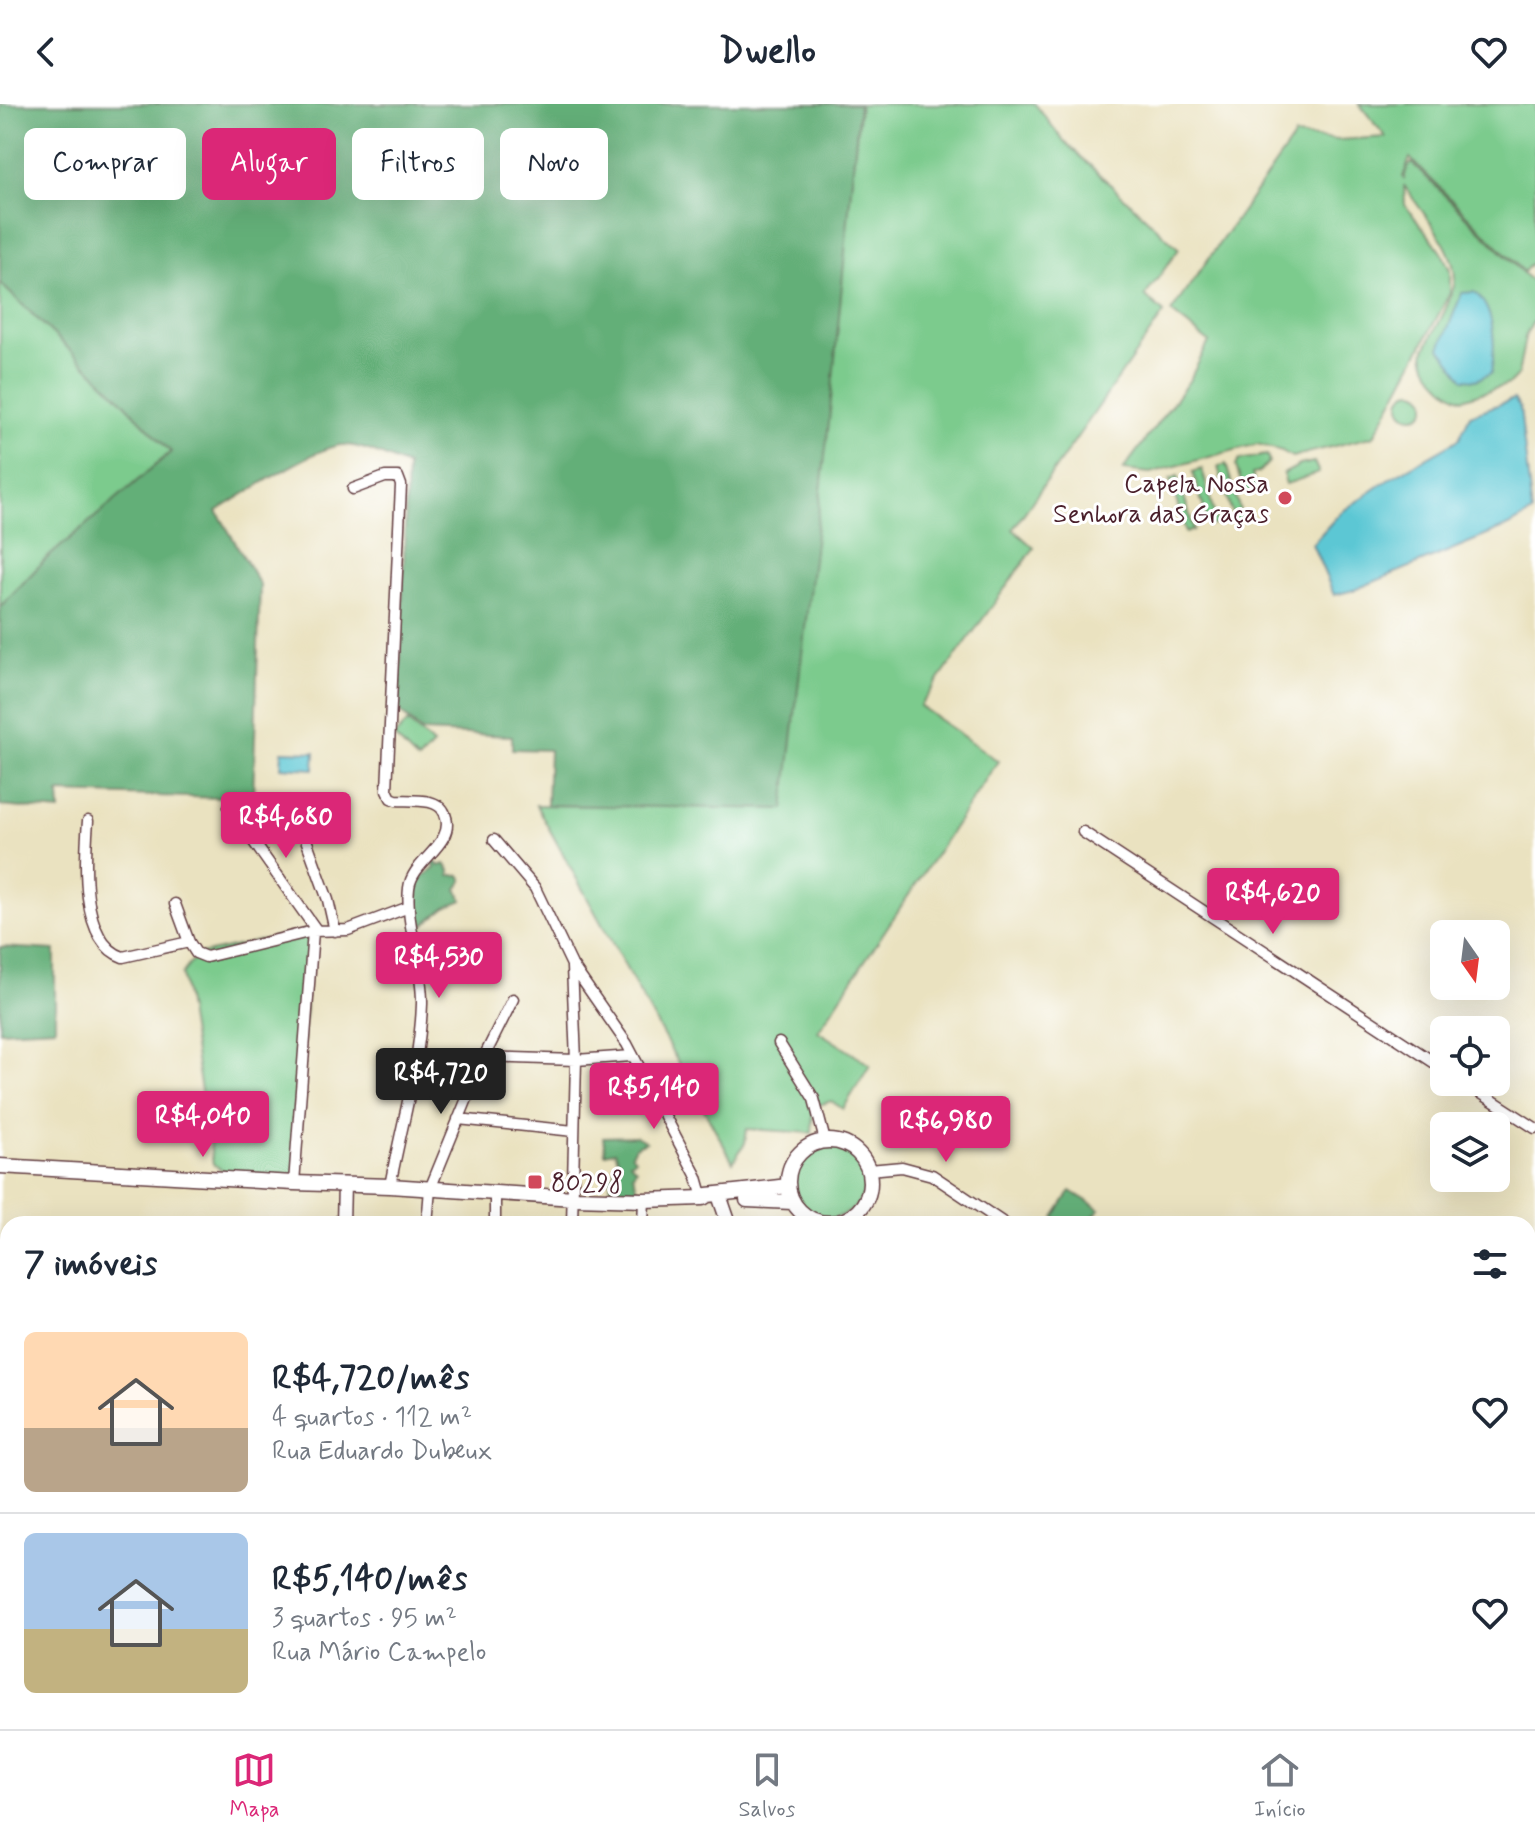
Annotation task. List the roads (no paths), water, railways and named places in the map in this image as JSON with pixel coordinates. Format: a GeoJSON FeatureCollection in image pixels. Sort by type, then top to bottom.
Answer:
{"type":"FeatureCollection","features":[{"type":"Feature","properties":{"kind":"main road"},"geometry":{"type":"LineString","coordinates":[[807,1216],[792,1202],[788,1186],[789,1170],[797,1156],[810,1146],[825,1141],[841,1143],[856,1150],[869,1170],[870,1186],[866,1202],[851,1216]]}},
{"type":"Feature","properties":{"kind":"main road"},"geometry":{"type":"LineString","coordinates":[[0,1166],[644,1200],[722,1197],[788,1186]]}},
{"type":"Feature","properties":{"kind":"main road"},"geometry":{"type":"LineString","coordinates":[[722,1197],[792,1202]]}},
{"type":"Feature","properties":{"kind":"main road"},"geometry":{"type":"LineString","coordinates":[[722,1197],[729,1216]]}},
{"type":"Feature","properties":{"kind":"main road"},"geometry":{"type":"LineString","coordinates":[[736,1216],[745,1200]]}},
{"type":"Feature","properties":{"kind":"street"},"geometry":{"type":"LineString","coordinates":[[353,489],[390,476],[398,477],[401,485],[387,790],[396,800],[435,803],[442,808],[447,821],[443,838],[419,865],[411,880],[409,907],[422,1002],[390,1186]]}},
{"type":"Feature","properties":{"kind":"street"},"geometry":{"type":"LineString","coordinates":[[229,807],[315,931],[294,1183]]}},
{"type":"Feature","properties":{"kind":"street"},"geometry":{"type":"LineString","coordinates":[[88,821],[85,878],[93,920],[109,947],[123,957],[189,942]]}},
{"type":"Feature","properties":{"kind":"street"},"geometry":{"type":"LineString","coordinates":[[300,823],[328,900],[335,931]]}},
{"type":"Feature","properties":{"kind":"street"},"geometry":{"type":"LineString","coordinates":[[1083,832],[1430,1060]]}},
{"type":"Feature","properties":{"kind":"street"},"geometry":{"type":"LineString","coordinates":[[494,840],[535,888],[572,965],[632,1056],[697,1177],[703,1198]]}},
{"type":"Feature","properties":{"kind":"street"},"geometry":{"type":"LineString","coordinates":[[175,904],[189,942],[196,953],[206,957],[315,931],[363,926],[409,907]]}},
{"type":"Feature","properties":{"kind":"street"},"geometry":{"type":"LineString","coordinates":[[572,965],[576,1060],[573,1216]]}},
{"type":"Feature","properties":{"kind":"street"},"geometry":{"type":"LineString","coordinates":[[428,1216],[430,1189],[484,1057],[513,999]]}},
{"type":"Feature","properties":{"kind":"street"},"geometry":{"type":"LineString","coordinates":[[779,1043],[814,1099],[825,1141]]}},
{"type":"Feature","properties":{"kind":"street"},"geometry":{"type":"LineString","coordinates":[[484,1057],[576,1060],[632,1056]]}},
{"type":"Feature","properties":{"kind":"street"},"geometry":{"type":"LineString","coordinates":[[1486,1096],[1535,1128]]}},
{"type":"Feature","properties":{"kind":"street"},"geometry":{"type":"LineString","coordinates":[[458,1119],[574,1131]]}},
{"type":"Feature","properties":{"kind":"street"},"geometry":{"type":"LineString","coordinates":[[869,1170],[902,1167],[932,1175],[993,1216]]}},
{"type":"Feature","properties":{"kind":"street"},"geometry":{"type":"LineString","coordinates":[[343,1216],[344,1184]]}},
{"type":"Feature","properties":{"kind":"street"},"geometry":{"type":"LineString","coordinates":[[495,1194],[495,1216]]}},
{"type":"Feature","properties":{"kind":"street"},"geometry":{"type":"LineString","coordinates":[[643,1216],[644,1200]]}},
{"type":"Feature","properties":{"kind":"water"},"geometry":{"type":"Polygon","coordinates":[[[1474,292],[1487,308],[1494,341],[1491,373],[1476,380],[1464,379],[1440,348],[1462,293],[1474,292]]]}},
{"type":"Feature","properties":{"kind":"water"},"geometry":{"type":"Polygon","coordinates":[[[1514,399],[1520,408],[1532,513],[1509,526],[1354,590],[1334,595],[1312,544],[1340,513],[1391,478],[1459,439],[1470,415],[1514,399]]]}},
{"type":"Feature","properties":{"kind":"water"},"geometry":{"type":"Polygon","coordinates":[[[282,751],[315,752],[314,769],[281,767],[282,751]]]}},
{"type":"Feature","properties":{"kind":"place","name":"Capela Nossa Senhora das Graças"},"geometry":{"type":"Point","coordinates":[1285,498]}},
{"type":"Feature","properties":{"kind":"place","name":"80298"},"geometry":{"type":"Point","coordinates":[535,1182]}}]}
